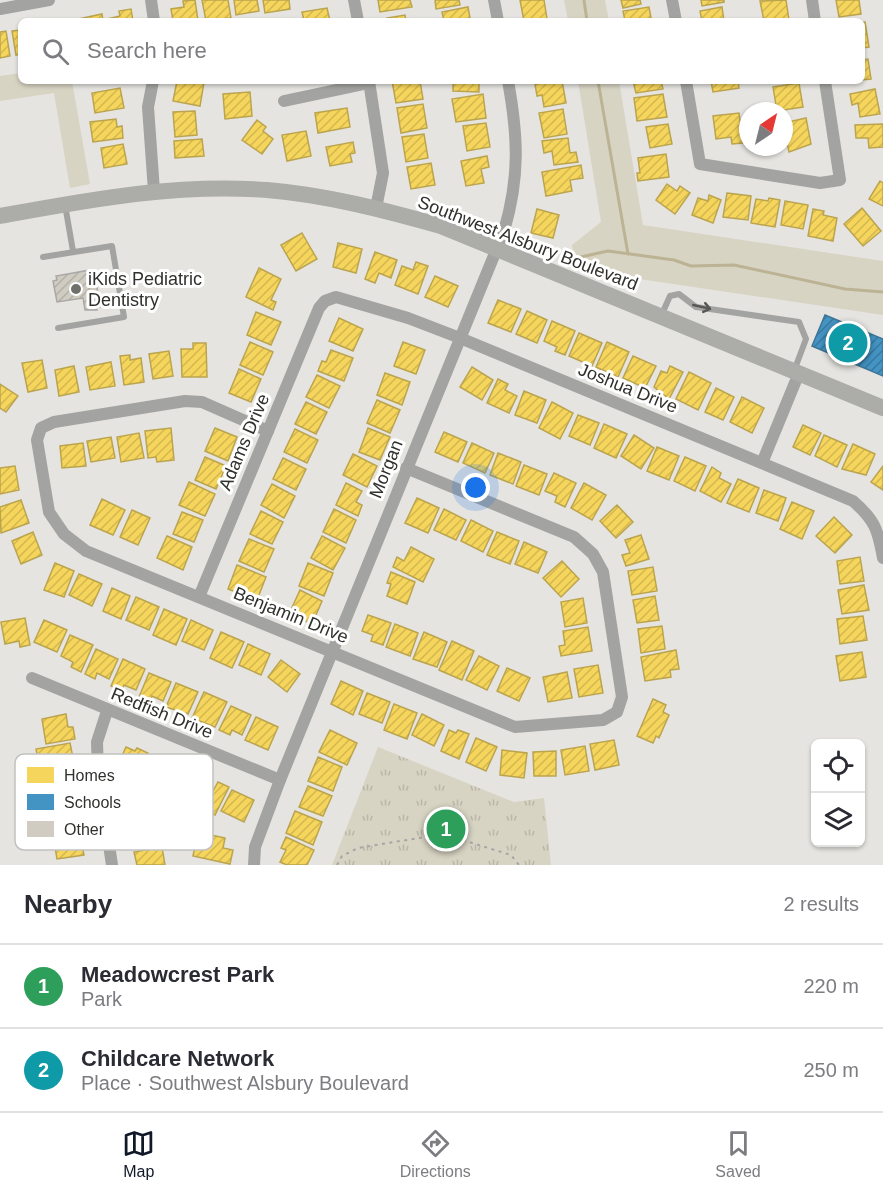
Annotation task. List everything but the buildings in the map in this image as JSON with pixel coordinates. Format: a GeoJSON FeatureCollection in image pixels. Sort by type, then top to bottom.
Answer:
{"type":"FeatureCollection","features":[{"type":"Feature","properties":{"kind":"main road","name":"Southwest Alsbury Boulevard"},"geometry":{"type":"LineString","coordinates":[[0,216],[154,191],[266,190],[376,208],[441,226],[883,408]]}},
{"type":"Feature","properties":{"kind":"street"},"geometry":{"type":"LineString","coordinates":[[0,9],[49,0]]}},
{"type":"Feature","properties":{"kind":"street"},"geometry":{"type":"LineString","coordinates":[[151,0],[154,18]]}},
{"type":"Feature","properties":{"kind":"street"},"geometry":{"type":"LineString","coordinates":[[354,0],[357,18]]}},
{"type":"Feature","properties":{"kind":"street"},"geometry":{"type":"LineString","coordinates":[[494,0],[497,18]]}},
{"type":"Feature","properties":{"kind":"street"},"geometry":{"type":"LineString","coordinates":[[672,0],[675,18]]}},
{"type":"Feature","properties":{"kind":"street"},"geometry":{"type":"LineString","coordinates":[[812,0],[815,18]]}},
{"type":"Feature","properties":{"kind":"street"},"geometry":{"type":"LineString","coordinates":[[152,84],[148,107],[154,191]]}},
{"type":"Feature","properties":{"kind":"street"},"geometry":{"type":"LineString","coordinates":[[284,101],[360,84]]}},
{"type":"Feature","properties":{"kind":"street"},"geometry":{"type":"LineString","coordinates":[[369,84],[383,173],[376,208]]}},
{"type":"Feature","properties":{"kind":"street","name":"Morgan"},"geometry":{"type":"LineString","coordinates":[[254,865],[255,847],[280,780],[497,249],[512,207],[517,172],[516,125],[509,84]]}},
{"type":"Feature","properties":{"kind":"street"},"geometry":{"type":"LineString","coordinates":[[687,84],[700,164],[820,183],[840,180],[825,84]]}},
{"type":"Feature","properties":{"kind":"street","name":"Joshua Drive"},"geometry":{"type":"LineString","coordinates":[[325,301],[336,297],[408,318],[853,501],[878,529],[883,558]]}},
{"type":"Feature","properties":{"kind":"street","name":"Adams Drive"},"geometry":{"type":"LineString","coordinates":[[199,597],[319,308],[325,301]]}},
{"type":"Feature","properties":{"kind":"street"},"geometry":{"type":"LineString","coordinates":[[762,463],[796,372]]}},
{"type":"Feature","properties":{"kind":"street","name":"Benjamin Drive"},"geometry":{"type":"LineString","coordinates":[[268,431],[202,402],[185,401],[54,422],[41,428],[37,440],[49,512],[64,534],[86,551],[515,727],[603,720],[617,712],[622,697],[603,572],[594,554],[574,537],[406,468]]}},
{"type":"Feature","properties":{"kind":"street","name":"Redfish Drive"},"geometry":{"type":"LineString","coordinates":[[32,678],[107,711],[280,780]]}},
{"type":"Feature","properties":{"kind":"street"},"geometry":{"type":"LineString","coordinates":[[97,754],[97,742],[107,711]]}},
{"type":"Feature","properties":{"kind":"street"},"geometry":{"type":"LineString","coordinates":[[110,850],[112,865]]}},
{"type":"Feature","properties":{"kind":"lane"},"geometry":{"type":"LineString","coordinates":[[64,204],[73,251]]}},
{"type":"Feature","properties":{"kind":"lane"},"geometry":{"type":"LineString","coordinates":[[42,257],[112,246],[124,317],[58,328]]}},
{"type":"Feature","properties":{"kind":"lane"},"geometry":{"type":"LineString","coordinates":[[661,316],[670,296],[679,294],[696,307],[800,322],[806,339],[796,372]]}},
{"type":"Feature","properties":{"kind":"path"},"geometry":{"type":"LineString","coordinates":[[337,865],[342,856],[358,848],[443,834],[512,855],[519,865]]}},
{"type":"Feature","properties":{"kind":"green space"},"geometry":{"type":"Polygon","coordinates":[[[564,0],[605,0],[608,18],[567,18],[564,0]]]}},
{"type":"Feature","properties":{"kind":"green space"},"geometry":{"type":"Polygon","coordinates":[[[18,73],[18,84],[73,84],[90,184],[70,188],[54,93],[0,101],[0,76],[18,73]]]}},
{"type":"Feature","properties":{"kind":"green space"},"geometry":{"type":"Polygon","coordinates":[[[578,84],[620,84],[643,225],[883,261],[883,315],[626,277],[574,261],[572,245],[601,222],[578,84]]]}},
{"type":"Feature","properties":{"kind":"green space"},"geometry":{"type":"Polygon","coordinates":[[[378,747],[514,802],[544,798],[551,865],[332,865],[378,747]]]}},
{"type":"Feature","properties":{"kind":"waterway"},"geometry":{"type":"LineString","coordinates":[[584,0],[587,18]]}},
{"type":"Feature","properties":{"kind":"waterway"},"geometry":{"type":"LineString","coordinates":[[599,84],[628,254]]}},
{"type":"Feature","properties":{"kind":"waterway"},"geometry":{"type":"LineString","coordinates":[[576,258],[608,251],[674,260],[691,266],[734,265],[845,289],[883,292]]}},
{"type":"Feature","properties":{"kind":"place","name":"iKids Pediatric Dentistry"},"geometry":{"type":"Point","coordinates":[76,289]}},
{"type":"Feature","properties":{"kind":"place","name":"Childcare Network"},"geometry":{"type":"Point","coordinates":[848,343]}},
{"type":"Feature","properties":{"kind":"place","name":"Meadowcrest Park"},"geometry":{"type":"Point","coordinates":[446,829]}}]}
